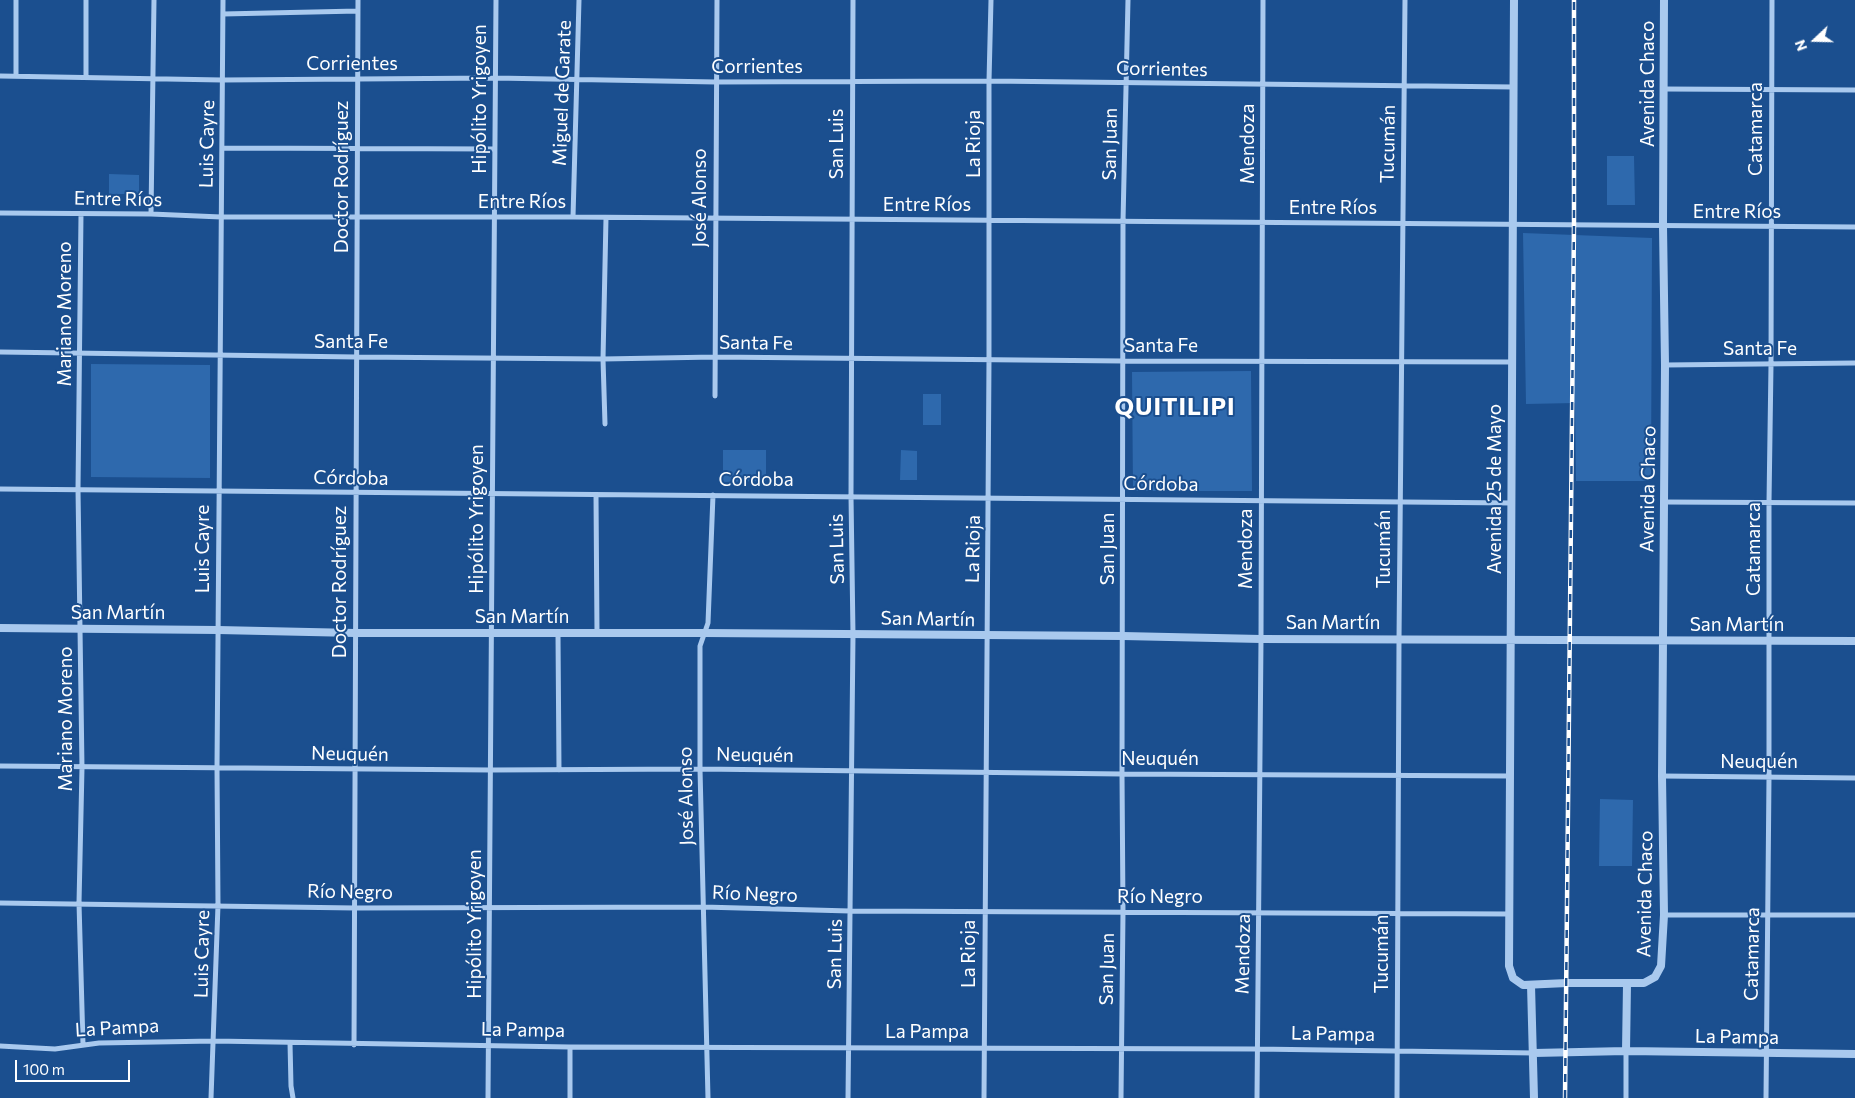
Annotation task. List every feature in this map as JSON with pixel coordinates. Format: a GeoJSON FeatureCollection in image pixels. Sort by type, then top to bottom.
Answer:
{"type":"FeatureCollection","features":[{"type":"Feature","properties":{"kind":"street"},"geometry":{"type":"LineString","coordinates":[[16,0],[16,76]]}},
{"type":"Feature","properties":{"kind":"street"},"geometry":{"type":"LineString","coordinates":[[86,0],[86,77]]}},
{"type":"Feature","properties":{"kind":"street"},"geometry":{"type":"LineString","coordinates":[[151,214],[154,0]]}},
{"type":"Feature","properties":{"kind":"street","name":"Luis Cayre"},"geometry":{"type":"LineString","coordinates":[[211,1098],[218,905],[218,492],[223,0]]}},
{"type":"Feature","properties":{"kind":"street","name":"Doctor Rodríguez"},"geometry":{"type":"LineString","coordinates":[[354,1045],[358,0]]}},
{"type":"Feature","properties":{"kind":"street","name":"Hipólito Yrigoyen"},"geometry":{"type":"LineString","coordinates":[[488,1098],[490,1045],[496,0]]}},
{"type":"Feature","properties":{"kind":"street","name":"Miguel de Garate"},"geometry":{"type":"LineString","coordinates":[[573,217],[579,0]]}},
{"type":"Feature","properties":{"kind":"street","name":"José Alonso"},"geometry":{"type":"LineString","coordinates":[[715,396],[717,0]]}},
{"type":"Feature","properties":{"kind":"street","name":"San Luis"},"geometry":{"type":"LineString","coordinates":[[848,1098],[853,635],[851,496],[853,0]]}},
{"type":"Feature","properties":{"kind":"street","name":"La Rioja"},"geometry":{"type":"LineString","coordinates":[[984,1098],[991,0]]}},
{"type":"Feature","properties":{"kind":"street","name":"San Juan"},"geometry":{"type":"LineString","coordinates":[[1121,1098],[1123,912],[1123,221],[1128,0]]}},
{"type":"Feature","properties":{"kind":"street","name":"Mendoza"},"geometry":{"type":"LineString","coordinates":[[1257,1098],[1262,500],[1263,0]]}},
{"type":"Feature","properties":{"kind":"street","name":"Tucumán"},"geometry":{"type":"LineString","coordinates":[[1397,1098],[1398,640],[1405,0]]}},
{"type":"Feature","properties":{"kind":"street","name":"Avenida 25 de Mayo"},"geometry":{"type":"LineString","coordinates":[[1514,0],[1509,966],[1513,978],[1523,985],[1531,985]]}},
{"type":"Feature","properties":{"kind":"street","name":"Avenida Chaco"},"geometry":{"type":"LineString","coordinates":[[1626,1098],[1627,984],[1644,983],[1655,977],[1661,966],[1664,915],[1662,776],[1665,365],[1663,226],[1664,0]]}},
{"type":"Feature","properties":{"kind":"street","name":"Catamarca"},"geometry":{"type":"LineString","coordinates":[[1766,1098],[1772,0]]}},
{"type":"Feature","properties":{"kind":"street"},"geometry":{"type":"LineString","coordinates":[[223,14],[358,11]]}},
{"type":"Feature","properties":{"kind":"street","name":"Corrientes"},"geometry":{"type":"LineString","coordinates":[[0,76],[222,80],[495,78],[716,82],[989,81],[1514,87]]}},
{"type":"Feature","properties":{"kind":"street"},"geometry":{"type":"LineString","coordinates":[[1664,88],[1855,90]]}},
{"type":"Feature","properties":{"kind":"street"},"geometry":{"type":"LineString","coordinates":[[222,148],[495,149]]}},
{"type":"Feature","properties":{"kind":"street","name":"Entre Ríos"},"geometry":{"type":"LineString","coordinates":[[0,213],[151,214],[221,217],[573,217],[1855,227]]}},
{"type":"Feature","properties":{"kind":"street","name":"Mariano Moreno"},"geometry":{"type":"LineString","coordinates":[[81,214],[78,489],[82,768],[79,903],[83,1045]]}},
{"type":"Feature","properties":{"kind":"street"},"geometry":{"type":"LineString","coordinates":[[605,424],[603,359],[606,218]]}},
{"type":"Feature","properties":{"kind":"street","name":"Santa Fe"},"geometry":{"type":"LineString","coordinates":[[0,352],[603,359],[715,357],[1512,362]]}},
{"type":"Feature","properties":{"kind":"street","name":"Santa Fe"},"geometry":{"type":"LineString","coordinates":[[1665,365],[1855,363]]}},
{"type":"Feature","properties":{"kind":"street","name":"Córdoba"},"geometry":{"type":"LineString","coordinates":[[0,489],[1512,503]]}},
{"type":"Feature","properties":{"kind":"street"},"geometry":{"type":"LineString","coordinates":[[596,495],[597,633]]}},
{"type":"Feature","properties":{"kind":"street","name":"José Alonso"},"geometry":{"type":"LineString","coordinates":[[708,1098],[700,769],[700,646],[708,623],[713,495]]}},
{"type":"Feature","properties":{"kind":"street"},"geometry":{"type":"LineString","coordinates":[[1664,502],[1855,503]]}},
{"type":"Feature","properties":{"kind":"street","name":"San Martín"},"geometry":{"type":"LineString","coordinates":[[0,628],[491,634],[705,633],[1398,640],[1855,641]]}},
{"type":"Feature","properties":{"kind":"street"},"geometry":{"type":"LineString","coordinates":[[558,634],[559,770]]}},
{"type":"Feature","properties":{"kind":"street","name":"Neuquén"},"geometry":{"type":"LineString","coordinates":[[0,766],[356,770],[700,769],[852,772],[1510,776]]}},
{"type":"Feature","properties":{"kind":"street","name":"Neuquén"},"geometry":{"type":"LineString","coordinates":[[1662,776],[1855,778]]}},
{"type":"Feature","properties":{"kind":"street","name":"Río Negro"},"geometry":{"type":"LineString","coordinates":[[0,902],[355,908],[703,907],[850,911],[985,910],[1510,914]]}},
{"type":"Feature","properties":{"kind":"street"},"geometry":{"type":"LineString","coordinates":[[1664,915],[1855,915]]}},
{"type":"Feature","properties":{"kind":"street"},"geometry":{"type":"LineString","coordinates":[[1534,1098],[1531,985],[1567,983],[1627,984]]}},
{"type":"Feature","properties":{"kind":"street","name":"La Pampa"},"geometry":{"type":"LineString","coordinates":[[0,1046],[55,1049],[99,1043],[214,1041],[354,1045],[570,1047],[1256,1049],[1534,1053],[1626,1051],[1855,1054]]}},
{"type":"Feature","properties":{"kind":"street"},"geometry":{"type":"LineString","coordinates":[[290,1043],[293,1098]]}},
{"type":"Feature","properties":{"kind":"street"},"geometry":{"type":"LineString","coordinates":[[570,1047],[570,1098]]}},
{"type":"Feature","properties":{"kind":"shaded area"},"geometry":{"type":"Polygon","coordinates":[[[1607,156],[1634,156],[1635,205],[1607,205],[1607,156]]]}},
{"type":"Feature","properties":{"kind":"shaded area"},"geometry":{"type":"Polygon","coordinates":[[[109,174],[139,175],[139,194],[109,194],[109,174]]]}},
{"type":"Feature","properties":{"kind":"shaded area"},"geometry":{"type":"Polygon","coordinates":[[[1523,233],[1652,238],[1651,481],[1576,481],[1575,403],[1526,404],[1523,233]]]}},
{"type":"Feature","properties":{"kind":"shaded area"},"geometry":{"type":"Polygon","coordinates":[[[91,364],[210,365],[210,478],[91,477],[91,364]]]}},
{"type":"Feature","properties":{"kind":"shaded area"},"geometry":{"type":"Polygon","coordinates":[[[1251,371],[1252,491],[1133,491],[1132,372],[1251,371]]]}},
{"type":"Feature","properties":{"kind":"shaded area"},"geometry":{"type":"Polygon","coordinates":[[[923,394],[941,394],[941,425],[923,425],[923,394]]]}},
{"type":"Feature","properties":{"kind":"shaded area"},"geometry":{"type":"Polygon","coordinates":[[[723,450],[766,450],[766,481],[723,482],[723,450]]]}},
{"type":"Feature","properties":{"kind":"shaded area"},"geometry":{"type":"Polygon","coordinates":[[[901,450],[917,451],[917,480],[900,480],[901,450]]]}},
{"type":"Feature","properties":{"kind":"shaded area"},"geometry":{"type":"Polygon","coordinates":[[[1600,799],[1633,800],[1632,866],[1599,866],[1600,799]]]}},
{"type":"Feature","properties":{"kind":"railway"},"geometry":{"type":"LineString","coordinates":[[1565,1098],[1574,224],[1574,0]]}},
{"type":"Feature","properties":{"kind":"district","name":"QUITILIPI"},"geometry":{"type":"Point","coordinates":[1175,407]}}]}
